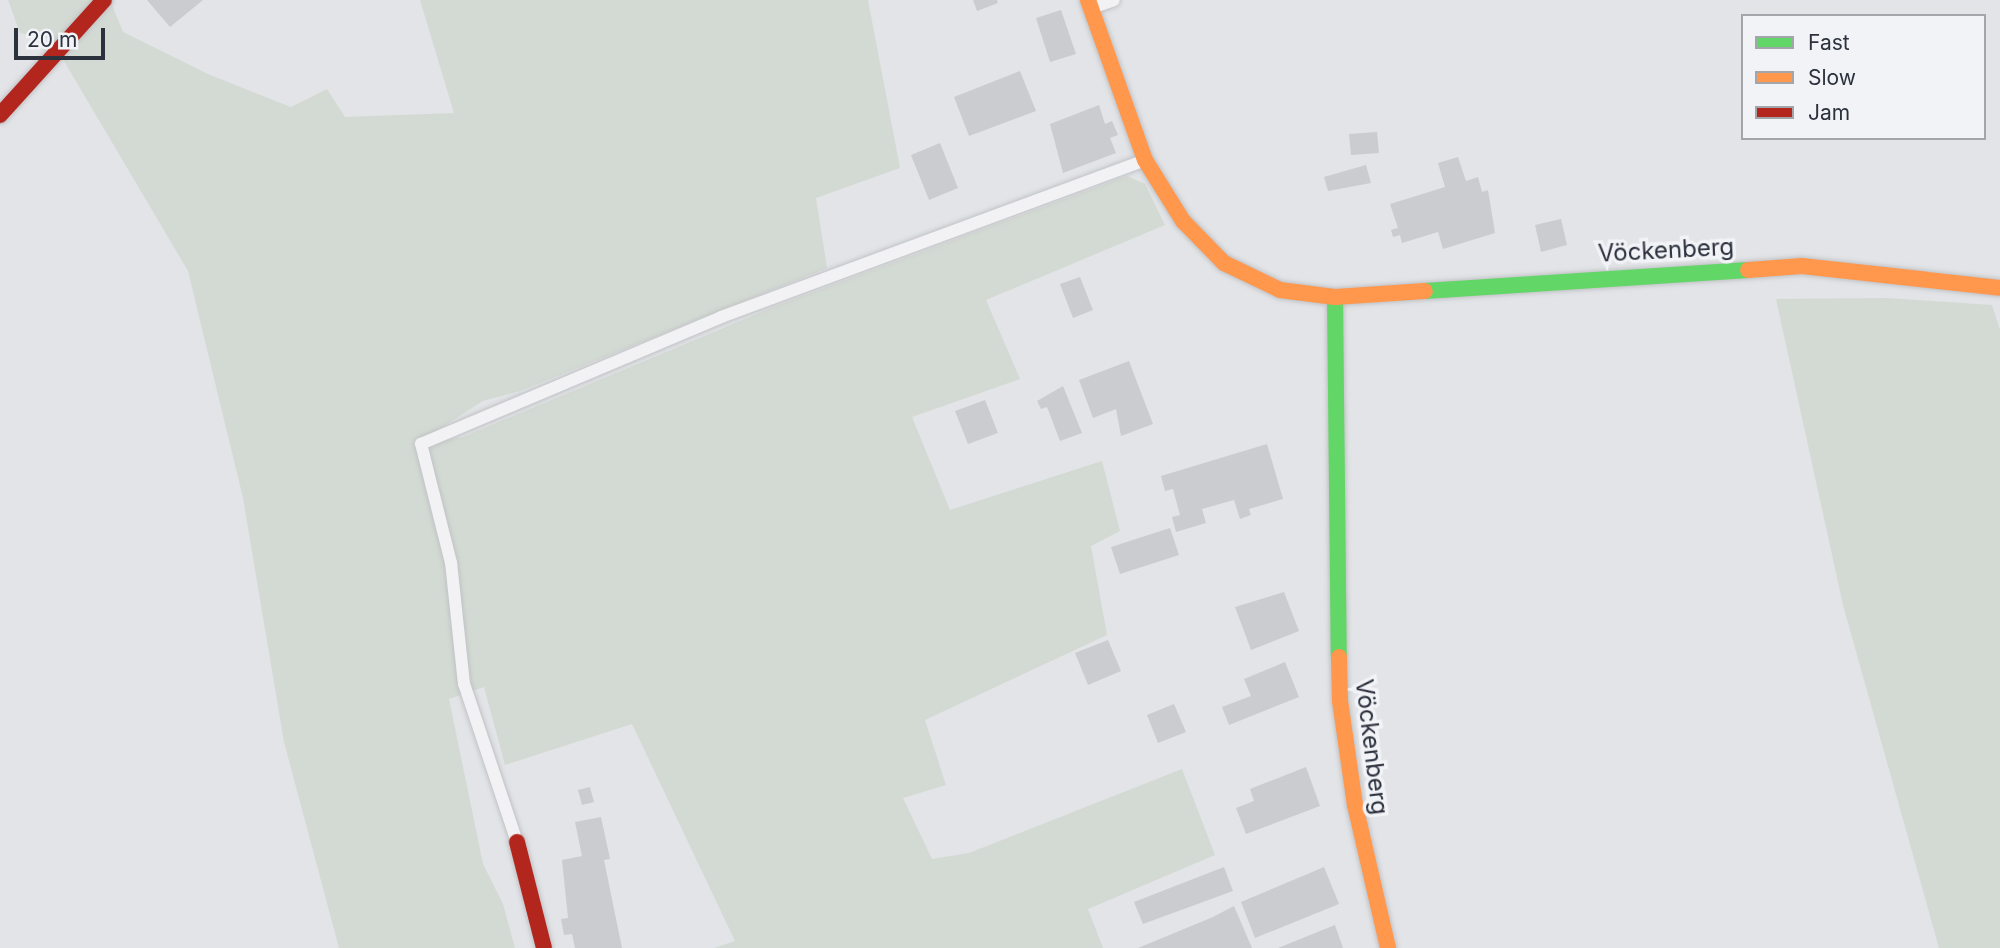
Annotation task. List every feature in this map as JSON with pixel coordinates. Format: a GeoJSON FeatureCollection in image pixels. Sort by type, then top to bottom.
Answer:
{"type":"FeatureCollection","features":[{"type":"Feature","properties":{"kind":"street"},"geometry":{"type":"LineString","coordinates":[[0,115],[104,0]]}},
{"type":"Feature","properties":{"kind":"street","name":"Vöckenberg"},"geometry":{"type":"LineString","coordinates":[[1089,4],[1145,160],[1183,222],[1224,263],[1280,290],[1335,297],[1802,266],[2000,288]]}},
{"type":"Feature","properties":{"kind":"street","name":"Vöckenberg"},"geometry":{"type":"LineString","coordinates":[[1335,297],[1340,701],[1355,805],[1388,948]]}},
{"type":"Feature","properties":{"kind":"street"},"geometry":{"type":"LineString","coordinates":[[517,842],[544,948]]}},
{"type":"Feature","properties":{"kind":"lane"},"geometry":{"type":"LineString","coordinates":[[1089,4],[1114,0]]}},
{"type":"Feature","properties":{"kind":"lane"},"geometry":{"type":"LineString","coordinates":[[517,842],[464,684],[451,563],[421,444],[721,317],[1145,160]]}},
{"type":"Feature","properties":{"kind":"shaded area"},"geometry":{"type":"Polygon","coordinates":[[[8,0],[110,0],[123,32],[210,75],[291,107],[327,89],[345,117],[454,113],[420,0],[868,0],[900,168],[816,198],[827,268],[520,391],[483,401],[414,445],[463,437],[776,306],[1127,176],[1145,184],[1165,225],[986,300],[1020,379],[912,417],[950,510],[1102,461],[1120,531],[1091,546],[1107,635],[925,720],[946,785],[903,798],[932,859],[969,853],[1182,769],[1215,855],[1088,909],[1103,948],[714,948],[735,941],[632,724],[505,765],[484,687],[449,699],[483,864],[503,904],[515,948],[339,948],[284,742],[243,498],[188,271],[51,39],[20,33],[8,0]]]}},
{"type":"Feature","properties":{"kind":"shaded area"},"geometry":{"type":"Polygon","coordinates":[[[1887,298],[1992,305],[2000,330],[2000,948],[1939,948],[1843,605],[1776,299],[1887,298]]]}},
{"type":"Feature","properties":{"kind":"building"},"geometry":{"type":"Polygon","coordinates":[[[147,0],[203,0],[170,27],[147,0]]]}},
{"type":"Feature","properties":{"kind":"building"},"geometry":{"type":"Polygon","coordinates":[[[973,0],[997,0],[998,3],[977,11],[973,0]]]}},
{"type":"Feature","properties":{"kind":"building"},"geometry":{"type":"Polygon","coordinates":[[[1061,10],[1076,54],[1050,62],[1036,18],[1061,10]]]}},
{"type":"Feature","properties":{"kind":"building"},"geometry":{"type":"Polygon","coordinates":[[[1020,71],[1036,111],[969,136],[954,97],[1020,71]]]}},
{"type":"Feature","properties":{"kind":"building"},"geometry":{"type":"Polygon","coordinates":[[[1099,105],[1105,124],[1112,121],[1118,135],[1110,138],[1116,153],[1063,173],[1050,124],[1099,105]]]}},
{"type":"Feature","properties":{"kind":"building"},"geometry":{"type":"Polygon","coordinates":[[[1377,132],[1379,153],[1351,155],[1349,134],[1377,132]]]}},
{"type":"Feature","properties":{"kind":"building"},"geometry":{"type":"Polygon","coordinates":[[[940,143],[958,188],[929,200],[911,155],[940,143]]]}},
{"type":"Feature","properties":{"kind":"building"},"geometry":{"type":"Polygon","coordinates":[[[1458,157],[1466,181],[1478,177],[1482,192],[1488,190],[1495,233],[1443,249],[1438,232],[1402,243],[1400,235],[1393,237],[1391,230],[1398,228],[1390,204],[1445,187],[1438,163],[1458,157]]]}},
{"type":"Feature","properties":{"kind":"building"},"geometry":{"type":"Polygon","coordinates":[[[1366,165],[1371,183],[1328,191],[1324,177],[1366,165]]]}},
{"type":"Feature","properties":{"kind":"building"},"geometry":{"type":"Polygon","coordinates":[[[1561,219],[1567,245],[1541,252],[1535,225],[1561,219]]]}},
{"type":"Feature","properties":{"kind":"building"},"geometry":{"type":"Polygon","coordinates":[[[1080,277],[1093,310],[1073,318],[1060,284],[1080,277]]]}},
{"type":"Feature","properties":{"kind":"building"},"geometry":{"type":"Polygon","coordinates":[[[1129,361],[1153,424],[1121,436],[1116,409],[1093,418],[1079,380],[1129,361]]]}},
{"type":"Feature","properties":{"kind":"building"},"geometry":{"type":"Polygon","coordinates":[[[1063,386],[1082,433],[1060,441],[1047,407],[1041,409],[1037,401],[1063,386]]]}},
{"type":"Feature","properties":{"kind":"building"},"geometry":{"type":"Polygon","coordinates":[[[985,400],[998,433],[968,444],[955,411],[985,400]]]}},
{"type":"Feature","properties":{"kind":"building"},"geometry":{"type":"Polygon","coordinates":[[[1267,444],[1283,499],[1249,509],[1251,515],[1240,519],[1234,500],[1202,509],[1206,523],[1176,532],[1172,517],[1180,515],[1173,489],[1165,491],[1161,476],[1267,444]]]}},
{"type":"Feature","properties":{"kind":"building"},"geometry":{"type":"Polygon","coordinates":[[[1170,528],[1179,555],[1120,574],[1111,547],[1170,528]]]}},
{"type":"Feature","properties":{"kind":"building"},"geometry":{"type":"Polygon","coordinates":[[[1284,592],[1299,631],[1251,650],[1235,607],[1284,592]]]}},
{"type":"Feature","properties":{"kind":"building"},"geometry":{"type":"Polygon","coordinates":[[[1108,640],[1121,671],[1088,685],[1075,653],[1108,640]]]}},
{"type":"Feature","properties":{"kind":"building"},"geometry":{"type":"Polygon","coordinates":[[[1285,662],[1299,697],[1229,725],[1222,707],[1251,696],[1244,679],[1285,662]]]}},
{"type":"Feature","properties":{"kind":"building"},"geometry":{"type":"Polygon","coordinates":[[[1174,704],[1186,732],[1158,743],[1147,715],[1174,704]]]}},
{"type":"Feature","properties":{"kind":"building"},"geometry":{"type":"Polygon","coordinates":[[[1306,767],[1320,806],[1246,834],[1236,808],[1254,801],[1250,789],[1306,767]]]}},
{"type":"Feature","properties":{"kind":"building"},"geometry":{"type":"Polygon","coordinates":[[[590,787],[594,802],[582,805],[578,790],[590,787]]]}},
{"type":"Feature","properties":{"kind":"building"},"geometry":{"type":"Polygon","coordinates":[[[601,817],[610,859],[604,860],[622,948],[575,948],[572,934],[564,935],[561,919],[568,918],[562,860],[582,856],[575,822],[601,817]]]}},
{"type":"Feature","properties":{"kind":"building"},"geometry":{"type":"Polygon","coordinates":[[[1224,867],[1233,891],[1143,924],[1134,902],[1224,867]]]}},
{"type":"Feature","properties":{"kind":"building"},"geometry":{"type":"Polygon","coordinates":[[[1324,867],[1339,904],[1255,938],[1241,902],[1324,867]]]}},
{"type":"Feature","properties":{"kind":"building"},"geometry":{"type":"Polygon","coordinates":[[[1234,906],[1252,948],[1138,948],[1213,917],[1234,906]]]}},
{"type":"Feature","properties":{"kind":"building"},"geometry":{"type":"Polygon","coordinates":[[[1335,925],[1343,948],[1278,948],[1335,925]]]}},
{"type":"Feature","properties":{"kind":"traffic: fast"},"geometry":{"type":"LineString","coordinates":[[1425,291],[1748,270]]}},
{"type":"Feature","properties":{"kind":"traffic: fast"},"geometry":{"type":"LineString","coordinates":[[1335,297],[1339,657]]}},
{"type":"Feature","properties":{"kind":"traffic: slow"},"geometry":{"type":"LineString","coordinates":[[1088,0],[1145,160],[1183,221],[1224,263],[1280,290],[1335,297],[1425,291]]}},
{"type":"Feature","properties":{"kind":"traffic: slow"},"geometry":{"type":"LineString","coordinates":[[1748,270],[1802,266],[2000,288]]}},
{"type":"Feature","properties":{"kind":"traffic: slow"},"geometry":{"type":"LineString","coordinates":[[1339,657],[1340,701],[1355,805],[1388,948]]}},
{"type":"Feature","properties":{"kind":"traffic: jam"},"geometry":{"type":"LineString","coordinates":[[0,115],[104,0]]}},
{"type":"Feature","properties":{"kind":"traffic: jam"},"geometry":{"type":"LineString","coordinates":[[517,842],[544,948]]}}]}
